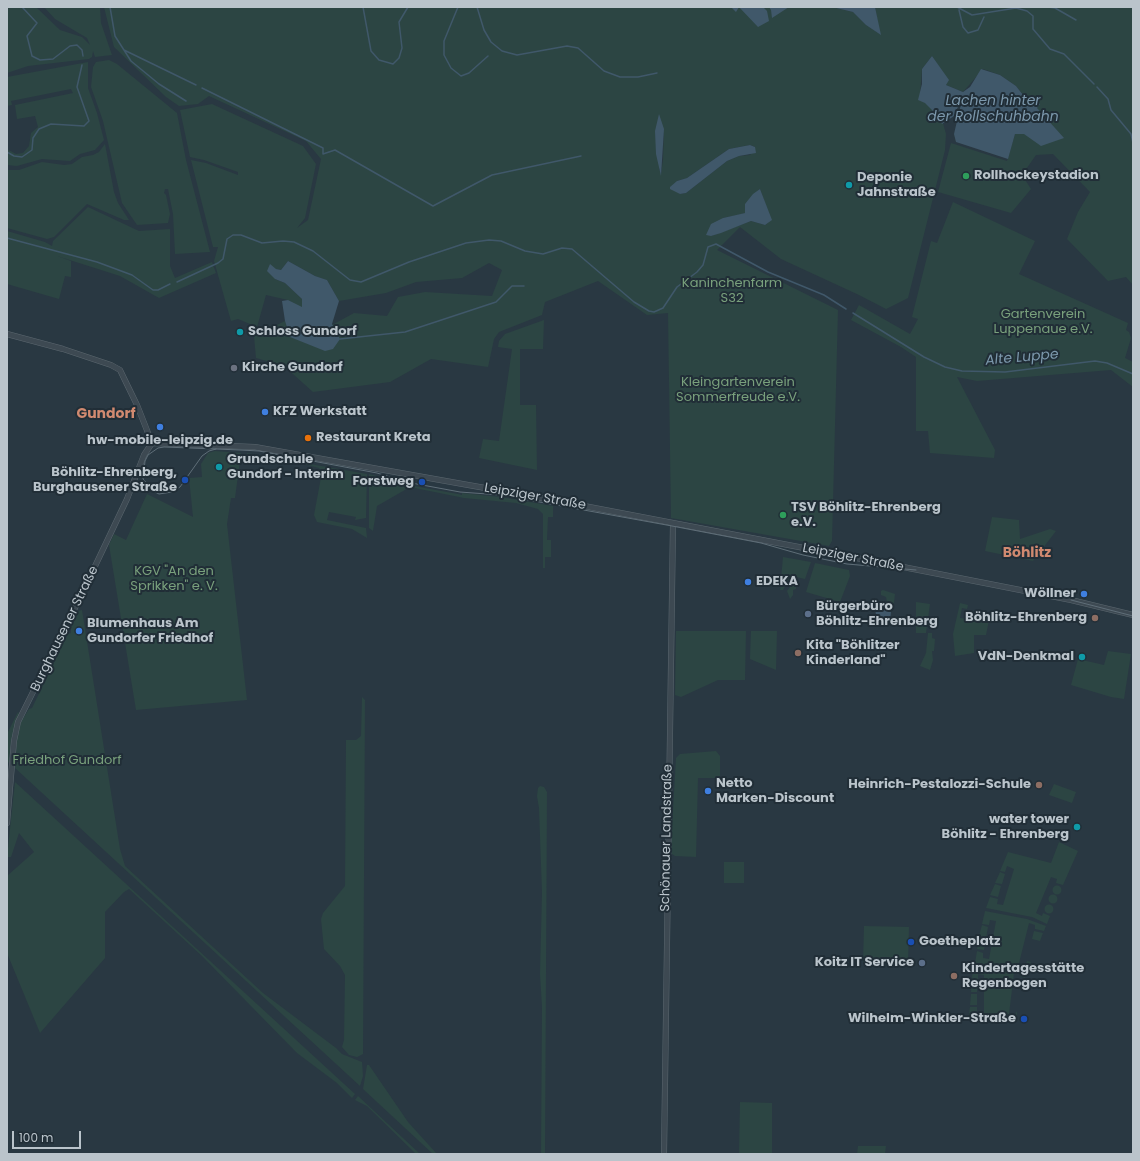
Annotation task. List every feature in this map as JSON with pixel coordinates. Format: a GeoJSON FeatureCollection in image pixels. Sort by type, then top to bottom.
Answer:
{"type":"FeatureCollection","features":[{"type":"Feature","properties":{"kind":"street"},"geometry":{"type":"LineString","coordinates":[[7,334],[70,351],[112,365],[120,370],[137,405],[152,443]]}},
{"type":"Feature","properties":{"kind":"street","name":"Leipziger Straße"},"geometry":{"type":"LineString","coordinates":[[152,443],[255,447],[673,523],[1071,600],[1133,615]]}},
{"type":"Feature","properties":{"kind":"street","name":"Burghausener Straße"},"geometry":{"type":"LineString","coordinates":[[7,823],[15,736],[18,722],[76,606],[127,499],[144,455],[152,443]]}},
{"type":"Feature","properties":{"kind":"street","name":"Schönauer Landstraße"},"geometry":{"type":"LineString","coordinates":[[664,1154],[673,523]]}},
{"type":"Feature","properties":{"kind":"green space"},"geometry":{"type":"Polygon","coordinates":[[[7,7],[36,7],[60,30],[82,37],[90,45],[87,38],[55,19],[44,7],[100,7],[101,23],[112,55],[95,57],[93,51],[92,57],[89,59],[28,66],[7,73],[7,7]]]}},
{"type":"Feature","properties":{"kind":"green space"},"geometry":{"type":"Polygon","coordinates":[[[104,7],[832,7],[853,12],[866,25],[880,34],[875,7],[1133,7],[1133,285],[1126,277],[1108,281],[1067,239],[1078,212],[1090,192],[1053,154],[1036,155],[1022,175],[1031,189],[1011,213],[938,192],[951,143],[1007,161],[1015,134],[1012,128],[956,142],[954,134],[1037,108],[1040,104],[1023,95],[1016,86],[1000,75],[983,69],[963,92],[946,85],[948,80],[932,56],[922,69],[920,95],[932,83],[946,134],[945,150],[908,298],[886,309],[781,259],[740,227],[717,250],[838,310],[832,541],[829,546],[671,518],[668,313],[647,315],[598,281],[545,302],[542,315],[499,332],[494,339],[488,367],[431,359],[390,382],[313,392],[284,366],[256,358],[254,336],[285,321],[290,337],[332,325],[354,313],[387,316],[398,297],[425,292],[492,296],[502,270],[489,263],[462,278],[416,282],[386,293],[339,301],[327,280],[315,276],[288,261],[281,270],[276,269],[275,279],[285,283],[302,299],[302,308],[288,300],[266,295],[257,327],[238,319],[231,321],[214,261],[218,247],[213,247],[191,160],[206,163],[238,175],[238,172],[204,160],[190,157],[180,110],[212,104],[303,146],[316,164],[305,218],[297,228],[308,220],[321,159],[306,141],[209,96],[198,104],[179,106],[166,97],[114,47],[104,7]],[[664,129],[659,168],[661,174],[663,160],[664,129]],[[750,145],[729,149],[687,178],[677,181],[677,191],[680,194],[686,193],[727,161],[739,156],[750,155],[755,147],[750,145]],[[760,189],[746,213],[723,218],[711,236],[751,221],[765,225],[771,220],[760,189]]]}},
{"type":"Feature","properties":{"kind":"green space"},"geometry":{"type":"Polygon","coordinates":[[[109,60],[117,64],[177,113],[186,160],[210,252],[175,254],[173,214],[168,189],[165,189],[164,193],[166,195],[170,214],[168,223],[137,225],[122,203],[103,121],[91,87],[93,67],[96,62],[109,60]]]}},
{"type":"Feature","properties":{"kind":"green space"},"geometry":{"type":"Polygon","coordinates":[[[88,62],[88,88],[97,113],[104,140],[95,150],[80,154],[70,161],[42,159],[17,166],[7,165],[7,149],[16,154],[23,153],[29,146],[31,133],[38,127],[35,116],[17,119],[15,105],[73,93],[71,89],[11,101],[12,105],[7,106],[7,77],[88,62]]]}},
{"type":"Feature","properties":{"kind":"green space"},"geometry":{"type":"Polygon","coordinates":[[[105,144],[114,192],[118,203],[129,220],[124,220],[87,204],[54,237],[47,239],[7,228],[7,170],[19,170],[42,162],[64,165],[72,164],[82,157],[99,152],[105,144]]]}},
{"type":"Feature","properties":{"kind":"green space","name":"Gartenverein Luppenaue e.V."},"geometry":{"type":"Polygon","coordinates":[[[953,202],[1035,241],[1019,274],[1128,323],[1126,330],[1129,332],[1131,338],[1125,358],[1133,362],[1133,387],[1111,370],[977,381],[957,377],[995,450],[994,458],[930,453],[928,431],[916,431],[916,357],[901,347],[851,320],[859,305],[910,334],[918,319],[912,317],[931,241],[937,243],[953,202]]]}},
{"type":"Feature","properties":{"kind":"green space"},"geometry":{"type":"Polygon","coordinates":[[[88,207],[139,231],[170,229],[170,266],[175,278],[212,262],[216,273],[159,298],[120,276],[57,256],[71,261],[71,277],[65,276],[59,299],[7,284],[7,231],[45,242],[52,246],[53,241],[88,207]]]}},
{"type":"Feature","properties":{"kind":"green space"},"geometry":{"type":"Polygon","coordinates":[[[544,320],[543,349],[520,349],[520,405],[536,405],[537,470],[479,458],[483,439],[499,441],[512,349],[498,347],[499,341],[505,334],[544,320]]]}},
{"type":"Feature","properties":{"kind":"green space","name":"KGV \"An den Sprikken\" e. V."},"geometry":{"type":"Polygon","coordinates":[[[215,451],[241,453],[235,498],[231,498],[227,524],[247,700],[136,710],[109,545],[114,534],[126,540],[147,494],[193,517],[189,478],[202,477],[201,464],[208,453],[215,451]]]}},
{"type":"Feature","properties":{"kind":"green space"},"geometry":{"type":"Polygon","coordinates":[[[247,453],[367,474],[366,518],[355,520],[356,517],[329,512],[327,520],[366,528],[367,538],[352,529],[317,522],[314,515],[322,472],[319,468],[304,464],[247,456],[247,453]]]}},
{"type":"Feature","properties":{"kind":"green space"},"geometry":{"type":"Polygon","coordinates":[[[369,474],[414,486],[462,495],[462,493],[500,497],[553,506],[553,517],[548,517],[547,540],[551,540],[551,557],[545,557],[545,568],[543,568],[543,514],[538,509],[516,503],[464,498],[410,487],[377,506],[373,531],[369,528],[369,474]]]}},
{"type":"Feature","properties":{"kind":"green space"},"geometry":{"type":"Polygon","coordinates":[[[992,517],[1019,520],[1020,539],[1050,529],[1056,531],[1033,561],[985,551],[992,517]]]}},
{"type":"Feature","properties":{"kind":"green space"},"geometry":{"type":"Polygon","coordinates":[[[783,557],[811,562],[805,579],[796,577],[787,583],[783,590],[780,590],[783,557]]]}},
{"type":"Feature","properties":{"kind":"green space"},"geometry":{"type":"Polygon","coordinates":[[[815,563],[849,570],[850,576],[840,602],[806,592],[815,563]]]}},
{"type":"Feature","properties":{"kind":"green space"},"geometry":{"type":"Polygon","coordinates":[[[796,583],[796,589],[793,590],[793,595],[790,599],[787,591],[792,584],[796,583]]]}},
{"type":"Feature","properties":{"kind":"green space"},"geometry":{"type":"Polygon","coordinates":[[[883,590],[895,594],[894,603],[887,602],[886,597],[881,595],[881,591],[883,590]]]}},
{"type":"Feature","properties":{"kind":"green space"},"geometry":{"type":"Polygon","coordinates":[[[916,602],[930,604],[926,633],[916,633],[916,602]]]}},
{"type":"Feature","properties":{"kind":"green space"},"geometry":{"type":"Polygon","coordinates":[[[960,603],[968,605],[967,609],[962,608],[960,618],[969,619],[970,611],[990,615],[986,635],[974,635],[974,653],[955,656],[953,634],[960,603]]]}},
{"type":"Feature","properties":{"kind":"green space","name":"Friedhof Gundorf"},"geometry":{"type":"Polygon","coordinates":[[[82,610],[120,849],[125,866],[263,993],[342,1054],[362,1062],[363,1076],[360,1086],[15,768],[17,737],[21,722],[29,709],[32,708],[68,634],[71,633],[71,628],[78,611],[82,610]]]}},
{"type":"Feature","properties":{"kind":"green space"},"geometry":{"type":"Polygon","coordinates":[[[676,631],[746,631],[745,680],[718,680],[681,697],[675,695],[676,631]]]}},
{"type":"Feature","properties":{"kind":"green space"},"geometry":{"type":"Polygon","coordinates":[[[751,631],[777,631],[776,670],[750,659],[751,631]]]}},
{"type":"Feature","properties":{"kind":"green space"},"geometry":{"type":"Polygon","coordinates":[[[928,633],[932,633],[932,638],[935,639],[934,651],[932,651],[933,660],[930,670],[920,666],[926,653],[928,633]]]}},
{"type":"Feature","properties":{"kind":"green space"},"geometry":{"type":"Polygon","coordinates":[[[1108,651],[1131,654],[1124,699],[1111,697],[1071,685],[1078,659],[1104,665],[1108,651]]]}},
{"type":"Feature","properties":{"kind":"green space"},"geometry":{"type":"Polygon","coordinates":[[[362,697],[365,700],[363,1054],[357,1057],[349,1055],[342,1047],[344,1040],[345,975],[340,966],[324,949],[321,919],[323,913],[345,886],[346,740],[356,740],[361,736],[362,697]]]}},
{"type":"Feature","properties":{"kind":"green space"},"geometry":{"type":"Polygon","coordinates":[[[18,712],[19,714],[11,740],[9,763],[7,761],[7,734],[18,712]]]}},
{"type":"Feature","properties":{"kind":"green space"},"geometry":{"type":"Polygon","coordinates":[[[716,751],[720,756],[720,778],[698,778],[696,857],[675,856],[672,854],[671,846],[676,758],[680,754],[716,751]]]}},
{"type":"Feature","properties":{"kind":"green space"},"geometry":{"type":"Polygon","coordinates":[[[15,782],[355,1094],[352,1098],[337,1083],[297,1053],[202,956],[129,889],[124,892],[105,912],[105,958],[40,1033],[7,953],[7,876],[34,852],[19,833],[11,857],[7,857],[15,782]]]}},
{"type":"Feature","properties":{"kind":"green space"},"geometry":{"type":"Polygon","coordinates":[[[1054,784],[1076,792],[1072,803],[1049,795],[1054,784]]]}},
{"type":"Feature","properties":{"kind":"green space"},"geometry":{"type":"Polygon","coordinates":[[[540,786],[544,787],[547,792],[545,1154],[541,1154],[542,1007],[540,974],[542,892],[539,808],[537,796],[538,788],[540,786]]]}},
{"type":"Feature","properties":{"kind":"green space"},"geometry":{"type":"Polygon","coordinates":[[[1059,842],[1078,851],[1063,885],[1056,883],[1057,879],[1051,877],[1036,913],[1042,916],[1043,913],[1050,916],[1047,924],[1032,917],[986,908],[990,897],[998,899],[997,904],[1003,905],[1014,869],[1007,866],[1005,872],[1000,871],[1008,852],[1051,863],[1059,842]]]}},
{"type":"Feature","properties":{"kind":"green space"},"geometry":{"type":"Polygon","coordinates":[[[724,862],[744,862],[744,883],[724,883],[724,862]]]}},
{"type":"Feature","properties":{"kind":"green space"},"geometry":{"type":"Polygon","coordinates":[[[1000,872],[1005,874],[1002,884],[995,883],[1000,872]]]}},
{"type":"Feature","properties":{"kind":"green space"},"geometry":{"type":"Polygon","coordinates":[[[995,884],[1001,886],[998,897],[990,895],[995,884]]]}},
{"type":"Feature","properties":{"kind":"green space"},"geometry":{"type":"Polygon","coordinates":[[[1057,885],[1062,890],[1057,895],[1052,890],[1057,885]]]}},
{"type":"Feature","properties":{"kind":"green space"},"geometry":{"type":"Polygon","coordinates":[[[1053,894],[1058,899],[1053,904],[1048,899],[1053,894]]]}},
{"type":"Feature","properties":{"kind":"green space"},"geometry":{"type":"Polygon","coordinates":[[[1047,905],[1051,905],[1053,909],[1051,913],[1047,913],[1045,911],[1045,907],[1047,905]]]}},
{"type":"Feature","properties":{"kind":"green space"},"geometry":{"type":"Polygon","coordinates":[[[985,911],[1027,919],[1046,926],[1044,931],[1035,929],[1035,925],[1029,923],[1019,963],[1026,965],[1027,961],[1031,962],[1028,969],[975,963],[977,951],[983,953],[983,958],[989,959],[996,921],[990,920],[989,925],[982,924],[985,911]]]}},
{"type":"Feature","properties":{"kind":"green space"},"geometry":{"type":"Polygon","coordinates":[[[982,925],[988,927],[986,938],[979,936],[982,925]]]}},
{"type":"Feature","properties":{"kind":"green space"},"geometry":{"type":"Polygon","coordinates":[[[864,926],[909,927],[908,964],[863,962],[864,926]]]}},
{"type":"Feature","properties":{"kind":"green space"},"geometry":{"type":"Polygon","coordinates":[[[1034,931],[1043,933],[1040,941],[1032,939],[1034,931]]]}},
{"type":"Feature","properties":{"kind":"green space"},"geometry":{"type":"Polygon","coordinates":[[[979,939],[986,940],[984,950],[977,949],[979,939]]]}},
{"type":"Feature","properties":{"kind":"green space"},"geometry":{"type":"Polygon","coordinates":[[[973,965],[1027,971],[1025,978],[1020,976],[1020,974],[1014,973],[1009,1014],[1015,1015],[1017,1011],[1017,1022],[968,1020],[970,1007],[977,1007],[977,1014],[984,1014],[984,975],[978,974],[978,979],[972,979],[973,965]]]}},
{"type":"Feature","properties":{"kind":"green space"},"geometry":{"type":"Polygon","coordinates":[[[972,981],[977,981],[977,992],[971,992],[972,981]]]}},
{"type":"Feature","properties":{"kind":"green space"},"geometry":{"type":"Polygon","coordinates":[[[971,994],[977,994],[977,1005],[970,1005],[971,994]]]}},
{"type":"Feature","properties":{"kind":"green space"},"geometry":{"type":"Polygon","coordinates":[[[367,1065],[369,1065],[408,1122],[437,1154],[433,1154],[363,1089],[367,1065]]]}},
{"type":"Feature","properties":{"kind":"green space"},"geometry":{"type":"Polygon","coordinates":[[[358,1096],[420,1154],[416,1154],[367,1106],[355,1100],[358,1096]]]}},
{"type":"Feature","properties":{"kind":"green space"},"geometry":{"type":"Polygon","coordinates":[[[740,1102],[772,1103],[772,1154],[739,1154],[740,1102]]]}},
{"type":"Feature","properties":{"kind":"green space"},"geometry":{"type":"Polygon","coordinates":[[[858,1146],[886,1146],[885,1154],[857,1154],[858,1146]]]}},
{"type":"Feature","properties":{"kind":"water"},"geometry":{"type":"Polygon","coordinates":[[[731,7],[739,7],[736,12],[731,7]]]}},
{"type":"Feature","properties":{"kind":"water"},"geometry":{"type":"Polygon","coordinates":[[[739,7],[763,7],[767,11],[769,21],[758,27],[739,7]]]}},
{"type":"Feature","properties":{"kind":"water"},"geometry":{"type":"Polygon","coordinates":[[[769,7],[789,7],[772,18],[769,7]]]}},
{"type":"Feature","properties":{"kind":"water"},"geometry":{"type":"Polygon","coordinates":[[[832,7],[875,7],[881,35],[866,25],[853,12],[832,7]]]}},
{"type":"Feature","properties":{"kind":"water","name":"Lachen hinter der Rollschuhbahn"},"geometry":{"type":"Polygon","coordinates":[[[932,56],[949,80],[946,85],[963,92],[970,87],[981,69],[1000,75],[1016,86],[1023,95],[1040,104],[1037,108],[1064,138],[1041,146],[1024,134],[1015,134],[1008,159],[956,142],[954,134],[963,95],[954,116],[942,124],[936,114],[925,103],[918,100],[922,84],[922,69],[932,56]]]}},
{"type":"Feature","properties":{"kind":"water"},"geometry":{"type":"Polygon","coordinates":[[[659,114],[664,129],[661,176],[656,154],[655,131],[659,114]]]}},
{"type":"Feature","properties":{"kind":"water"},"geometry":{"type":"Polygon","coordinates":[[[750,145],[755,147],[756,153],[739,156],[727,161],[686,193],[680,194],[670,189],[670,187],[677,181],[687,178],[729,149],[750,145]]]}},
{"type":"Feature","properties":{"kind":"water"},"geometry":{"type":"Polygon","coordinates":[[[760,189],[772,220],[765,225],[751,221],[721,233],[711,236],[706,235],[711,224],[723,218],[745,213],[745,204],[753,194],[760,189]]]}},
{"type":"Feature","properties":{"kind":"water"},"geometry":{"type":"Polygon","coordinates":[[[288,261],[315,276],[327,280],[339,301],[332,324],[340,339],[333,349],[325,351],[290,337],[285,321],[282,301],[288,300],[302,307],[302,299],[285,283],[275,279],[267,271],[270,264],[276,269],[281,270],[288,261]]]}},
{"type":"Feature","properties":{"kind":"water"},"geometry":{"type":"Polygon","coordinates":[[[880,604],[891,612],[890,621],[888,624],[881,621],[876,615],[875,608],[880,604]]]}},
{"type":"Feature","properties":{"kind":"waterway"},"geometry":{"type":"LineString","coordinates":[[22,7],[37,23],[27,36],[32,56],[40,60],[53,59],[70,46],[77,45],[82,50],[83,56]]}},
{"type":"Feature","properties":{"kind":"waterway"},"geometry":{"type":"LineString","coordinates":[[110,7],[115,36],[131,61],[159,84],[186,101]]}},
{"type":"Feature","properties":{"kind":"waterway"},"geometry":{"type":"LineString","coordinates":[[363,7],[371,51],[379,60],[393,64],[399,58],[402,48],[399,22],[408,7]]}},
{"type":"Feature","properties":{"kind":"waterway"},"geometry":{"type":"LineString","coordinates":[[458,7],[444,41],[444,55],[451,68],[461,76],[469,73],[488,56]]}},
{"type":"Feature","properties":{"kind":"waterway"},"geometry":{"type":"LineString","coordinates":[[477,7],[484,30],[491,42],[502,51],[517,55],[567,46],[578,48],[604,71],[620,77],[638,77],[657,73]]}},
{"type":"Feature","properties":{"kind":"waterway"},"geometry":{"type":"LineString","coordinates":[[957,7],[972,15],[1016,8],[1027,11],[1033,16],[1033,29],[1050,49],[1064,54],[1094,84]]}},
{"type":"Feature","properties":{"kind":"waterway"},"geometry":{"type":"LineString","coordinates":[[1048,7],[1055,8],[1076,20]]}},
{"type":"Feature","properties":{"kind":"waterway"},"geometry":{"type":"LineString","coordinates":[[959,10],[963,27],[968,33],[978,30],[984,17]]}},
{"type":"Feature","properties":{"kind":"waterway"},"geometry":{"type":"LineString","coordinates":[[124,50],[196,85]]}},
{"type":"Feature","properties":{"kind":"waterway"},"geometry":{"type":"LineString","coordinates":[[7,152],[14,156],[22,157],[32,150],[33,138],[39,129],[51,124],[84,126],[89,121],[77,87],[82,65]]}},
{"type":"Feature","properties":{"kind":"waterway"},"geometry":{"type":"LineString","coordinates":[[1097,87],[1108,99],[1111,110],[1131,134],[1133,143]]}},
{"type":"Feature","properties":{"kind":"waterway"},"geometry":{"type":"LineString","coordinates":[[202,88],[323,148],[323,154],[335,150],[433,206],[492,175],[581,156]]}},
{"type":"Feature","properties":{"kind":"waterway"},"geometry":{"type":"LineString","coordinates":[[177,282],[218,263],[223,259],[227,239],[233,235],[241,235],[262,243],[283,241],[294,242],[313,251],[350,280],[361,282],[409,262],[466,243],[489,240],[501,241],[525,251],[543,254],[562,248],[572,249],[634,302],[649,311],[654,312],[663,308],[677,287],[697,272],[703,265],[708,247],[716,244],[768,272],[824,295],[846,309]]}},
{"type":"Feature","properties":{"kind":"waterway"},"geometry":{"type":"LineString","coordinates":[[7,238],[97,262],[132,275],[153,290],[158,290],[170,284]]}},
{"type":"Feature","properties":{"kind":"waterway"},"geometry":{"type":"LineString","coordinates":[[340,339],[405,332],[496,302],[512,286],[524,286]]}},
{"type":"Feature","properties":{"kind":"waterway","name":"Alte Luppe"},"geometry":{"type":"LineString","coordinates":[[853,313],[924,357],[945,367],[962,371],[1005,372],[1095,361],[1107,363],[1133,374]]}},
{"type":"Feature","properties":{"kind":"tram line"},"geometry":{"type":"LineString","coordinates":[[216,449],[209,451],[202,456],[180,487],[172,492],[159,494],[153,491],[143,479],[145,461],[148,455],[158,448],[164,447],[216,449],[240,450],[259,451],[377,473],[406,482],[460,492],[501,495],[761,543],[803,555],[847,564],[916,570]]}},
{"type":"Feature","properties":{"kind":"tram line"},"geometry":{"type":"LineString","coordinates":[[1071,600],[1133,616]]}},
{"type":"Feature","properties":{"kind":"place","name":"Rollhockeystadion"},"geometry":{"type":"Point","coordinates":[966,176]}},
{"type":"Feature","properties":{"kind":"place","name":"Deponie Jahnstraße"},"geometry":{"type":"Point","coordinates":[849,185]}},
{"type":"Feature","properties":{"kind":"place","name":"Schloss Gundorf"},"geometry":{"type":"Point","coordinates":[240,332]}},
{"type":"Feature","properties":{"kind":"place","name":"Kirche Gundorf"},"geometry":{"type":"Point","coordinates":[234,368]}},
{"type":"Feature","properties":{"kind":"place","name":"KFZ Werkstatt"},"geometry":{"type":"Point","coordinates":[265,412]}},
{"type":"Feature","properties":{"kind":"place","name":"hw-mobile-leipzig.de"},"geometry":{"type":"Point","coordinates":[160,427]}},
{"type":"Feature","properties":{"kind":"place","name":"Restaurant Kreta"},"geometry":{"type":"Point","coordinates":[308,438]}},
{"type":"Feature","properties":{"kind":"place","name":"Grundschule Gundorf - Interim"},"geometry":{"type":"Point","coordinates":[219,467]}},
{"type":"Feature","properties":{"kind":"place","name":"Böhlitz-Ehrenberg, Burghausener Straße"},"geometry":{"type":"Point","coordinates":[185,480]}},
{"type":"Feature","properties":{"kind":"place","name":"Forstweg"},"geometry":{"type":"Point","coordinates":[422,482]}},
{"type":"Feature","properties":{"kind":"place","name":"TSV Böhlitz-Ehrenberg e.V."},"geometry":{"type":"Point","coordinates":[783,515]}},
{"type":"Feature","properties":{"kind":"place","name":"EDEKA"},"geometry":{"type":"Point","coordinates":[748,582]}},
{"type":"Feature","properties":{"kind":"place","name":"Wöllner"},"geometry":{"type":"Point","coordinates":[1084,594]}},
{"type":"Feature","properties":{"kind":"place","name":"Bürgerbüro Böhlitz-Ehrenberg"},"geometry":{"type":"Point","coordinates":[808,614]}},
{"type":"Feature","properties":{"kind":"place","name":"Böhlitz-Ehrenberg"},"geometry":{"type":"Point","coordinates":[1095,618]}},
{"type":"Feature","properties":{"kind":"place","name":"Blumenhaus Am Gundorfer Friedhof"},"geometry":{"type":"Point","coordinates":[79,631]}},
{"type":"Feature","properties":{"kind":"place","name":"Kita \"Böhlitzer Kinderland\""},"geometry":{"type":"Point","coordinates":[798,653]}},
{"type":"Feature","properties":{"kind":"place","name":"VdN-Denkmal"},"geometry":{"type":"Point","coordinates":[1082,657]}},
{"type":"Feature","properties":{"kind":"place","name":"Heinrich-Pestalozzi-Schule"},"geometry":{"type":"Point","coordinates":[1039,785]}},
{"type":"Feature","properties":{"kind":"place","name":"Netto Marken-Discount"},"geometry":{"type":"Point","coordinates":[708,791]}},
{"type":"Feature","properties":{"kind":"place","name":"water tower Böhlitz - Ehrenberg"},"geometry":{"type":"Point","coordinates":[1077,827]}},
{"type":"Feature","properties":{"kind":"place","name":"Goetheplatz"},"geometry":{"type":"Point","coordinates":[911,942]}},
{"type":"Feature","properties":{"kind":"place","name":"Koitz IT Service"},"geometry":{"type":"Point","coordinates":[922,963]}},
{"type":"Feature","properties":{"kind":"place","name":"Kindertagesstätte Regenbogen"},"geometry":{"type":"Point","coordinates":[954,976]}},
{"type":"Feature","properties":{"kind":"place","name":"Wilhelm-Winkler-Straße"},"geometry":{"type":"Point","coordinates":[1024,1019]}},
{"type":"Feature","properties":{"kind":"district","name":"Gundorf"},"geometry":{"type":"Point","coordinates":[106,414]}},
{"type":"Feature","properties":{"kind":"district","name":"Böhlitz"},"geometry":{"type":"Point","coordinates":[1027,553]}},
{"type":"Feature","properties":{"kind":"park label","name":"Kaninchenfarm S32"},"geometry":{"type":"Point","coordinates":[732,292]}},
{"type":"Feature","properties":{"kind":"park label","name":"Kleingartenverein Sommerfreude e.V."},"geometry":{"type":"Point","coordinates":[738,390]}}]}
